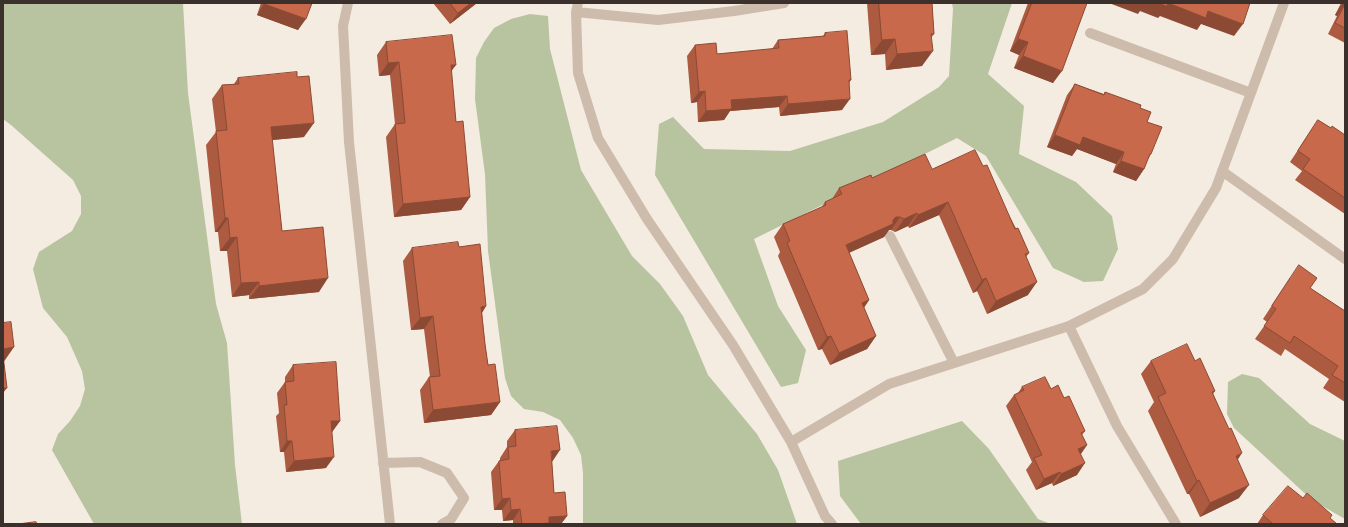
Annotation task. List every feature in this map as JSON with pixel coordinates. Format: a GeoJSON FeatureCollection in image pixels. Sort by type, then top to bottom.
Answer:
{"type":"FeatureCollection","features":[{"type":"Feature","properties":{"kind":"street"},"geometry":{"type":"LineString","coordinates":[[348,3],[343,26],[349,142],[390,524]]}},
{"type":"Feature","properties":{"kind":"street"},"geometry":{"type":"LineString","coordinates":[[784,3],[734,11],[658,20],[577,7],[578,73],[598,138],[648,219],[732,346],[791,442],[825,516],[832,524]]}},
{"type":"Feature","properties":{"kind":"street"},"geometry":{"type":"LineString","coordinates":[[791,442],[889,384],[1069,326],[1143,289],[1172,259],[1216,188],[1284,3]]}},
{"type":"Feature","properties":{"kind":"street"},"geometry":{"type":"LineString","coordinates":[[1090,33],[1250,93]]}},
{"type":"Feature","properties":{"kind":"street"},"geometry":{"type":"LineString","coordinates":[[1222,171],[1345,259]]}},
{"type":"Feature","properties":{"kind":"street"},"geometry":{"type":"LineString","coordinates":[[890,236],[954,363]]}},
{"type":"Feature","properties":{"kind":"street"},"geometry":{"type":"LineString","coordinates":[[1069,326],[1116,426],[1176,524]]}},
{"type":"Feature","properties":{"kind":"street"},"geometry":{"type":"LineString","coordinates":[[383,463],[420,462],[447,473],[464,498],[451,519],[442,524]]}},
{"type":"Feature","properties":{"kind":"green space"},"geometry":{"type":"Polygon","coordinates":[[[3,3],[183,3],[188,93],[216,304],[227,343],[235,465],[242,524],[94,524],[52,450],[58,434],[70,421],[80,406],[85,389],[82,371],[67,337],[43,308],[33,269],[39,252],[72,231],[81,214],[81,196],[73,180],[3,119],[3,3]]]}},
{"type":"Feature","properties":{"kind":"green space"},"geometry":{"type":"Polygon","coordinates":[[[952,3],[1012,3],[988,74],[1024,106],[1019,154],[1076,182],[1112,216],[1118,249],[1103,281],[1084,282],[1053,268],[986,156],[957,138],[754,239],[778,306],[806,350],[798,383],[781,387],[655,175],[659,124],[673,117],[704,149],[790,151],[883,122],[939,87],[949,76],[953,9],[952,3]]]}},
{"type":"Feature","properties":{"kind":"green space"},"geometry":{"type":"Polygon","coordinates":[[[530,14],[548,16],[550,49],[581,170],[632,256],[660,284],[683,316],[708,375],[757,434],[778,470],[797,524],[583,524],[583,473],[581,455],[573,438],[560,420],[543,412],[524,409],[511,396],[505,378],[488,251],[485,174],[475,99],[476,58],[484,42],[494,28],[511,19],[530,14]]]}},
{"type":"Feature","properties":{"kind":"green space"},"geometry":{"type":"Polygon","coordinates":[[[1242,374],[1259,378],[1310,424],[1345,441],[1345,519],[1312,500],[1234,428],[1227,414],[1228,382],[1242,374]]]}},
{"type":"Feature","properties":{"kind":"green space"},"geometry":{"type":"Polygon","coordinates":[[[962,421],[989,449],[1038,519],[1051,524],[861,524],[840,496],[838,461],[962,421]]]}},
{"type":"Feature","properties":{"kind":"building"},"geometry":{"type":"Polygon","coordinates":[[[312,3],[306,19],[264,4],[312,3]]]}},
{"type":"Feature","properties":{"kind":"building"},"geometry":{"type":"Polygon","coordinates":[[[450,3],[471,3],[458,13],[450,3]]]}},
{"type":"Feature","properties":{"kind":"building"},"geometry":{"type":"Polygon","coordinates":[[[879,3],[932,3],[934,34],[931,34],[933,51],[897,54],[895,39],[882,40],[879,3]]]}},
{"type":"Feature","properties":{"kind":"building"},"geometry":{"type":"Polygon","coordinates":[[[1032,3],[1087,3],[1062,71],[1023,56],[1028,42],[1018,39],[1032,3]]]}},
{"type":"Feature","properties":{"kind":"building"},"geometry":{"type":"Polygon","coordinates":[[[1158,3],[1168,3],[1167,6],[1158,3]]]}},
{"type":"Feature","properties":{"kind":"building"},"geometry":{"type":"Polygon","coordinates":[[[1168,3],[1250,3],[1243,24],[1208,11],[1206,18],[1168,3]]]}},
{"type":"Feature","properties":{"kind":"building"},"geometry":{"type":"Polygon","coordinates":[[[1345,4],[1345,28],[1335,23],[1345,4]]]}},
{"type":"Feature","properties":{"kind":"building"},"geometry":{"type":"Polygon","coordinates":[[[847,31],[851,80],[849,80],[850,99],[788,104],[787,96],[731,100],[732,109],[706,111],[705,91],[699,92],[695,45],[716,43],[717,54],[779,48],[778,40],[825,36],[825,33],[847,31]]]}},
{"type":"Feature","properties":{"kind":"building"},"geometry":{"type":"Polygon","coordinates":[[[452,35],[456,65],[451,65],[456,122],[463,121],[470,197],[403,204],[395,124],[405,123],[399,62],[388,63],[386,42],[452,35]]]}},
{"type":"Feature","properties":{"kind":"building"},"geometry":{"type":"Polygon","coordinates":[[[297,72],[297,77],[309,76],[314,123],[271,127],[282,231],[323,227],[328,278],[259,286],[259,282],[241,283],[237,237],[230,238],[228,218],[225,218],[216,131],[227,130],[222,85],[239,84],[238,78],[297,72]]]}},
{"type":"Feature","properties":{"kind":"building"},"geometry":{"type":"Polygon","coordinates":[[[1075,84],[1104,95],[1105,92],[1141,105],[1140,108],[1151,112],[1147,122],[1162,127],[1144,169],[1121,161],[1124,152],[1083,137],[1080,145],[1055,135],[1075,84]]]}},
{"type":"Feature","properties":{"kind":"building"},"geometry":{"type":"Polygon","coordinates":[[[1318,120],[1331,128],[1332,126],[1345,135],[1345,198],[1303,169],[1310,159],[1298,151],[1318,120]]]}},
{"type":"Feature","properties":{"kind":"building"},"geometry":{"type":"Polygon","coordinates":[[[975,150],[983,166],[987,165],[1015,229],[1018,228],[1029,253],[1025,254],[1037,282],[996,301],[986,278],[982,280],[948,202],[918,215],[917,213],[904,219],[896,217],[893,220],[893,224],[846,245],[869,300],[862,303],[876,336],[839,353],[831,336],[827,337],[787,243],[790,241],[783,224],[826,205],[825,202],[842,194],[839,188],[871,175],[872,178],[925,154],[932,169],[975,150]]]}},
{"type":"Feature","properties":{"kind":"building"},"geometry":{"type":"Polygon","coordinates":[[[458,242],[459,247],[480,244],[486,306],[481,307],[485,344],[488,365],[495,364],[500,402],[433,410],[429,377],[440,376],[433,316],[420,318],[412,248],[458,242]]]}},
{"type":"Feature","properties":{"kind":"building"},"geometry":{"type":"Polygon","coordinates":[[[1299,265],[1317,278],[1310,288],[1345,311],[1345,383],[1332,375],[1338,366],[1294,336],[1290,343],[1264,326],[1276,309],[1272,306],[1299,265]]]}},
{"type":"Feature","properties":{"kind":"building"},"geometry":{"type":"Polygon","coordinates":[[[11,322],[14,347],[3,349],[3,323],[11,322]]]}},
{"type":"Feature","properties":{"kind":"building"},"geometry":{"type":"Polygon","coordinates":[[[1187,344],[1195,361],[1200,358],[1215,391],[1212,392],[1242,453],[1236,456],[1249,485],[1210,503],[1199,480],[1197,481],[1158,397],[1166,393],[1151,361],[1187,344]]]}},
{"type":"Feature","properties":{"kind":"building"},"geometry":{"type":"Polygon","coordinates":[[[3,355],[7,388],[3,388],[3,355]]]}},
{"type":"Feature","properties":{"kind":"building"},"geometry":{"type":"Polygon","coordinates":[[[336,362],[340,421],[331,421],[334,457],[294,461],[292,441],[287,441],[284,405],[287,405],[285,382],[294,381],[293,365],[336,362]]]}},
{"type":"Feature","properties":{"kind":"building"},"geometry":{"type":"Polygon","coordinates":[[[1045,377],[1051,389],[1058,385],[1064,398],[1069,396],[1085,431],[1081,433],[1087,445],[1078,449],[1085,463],[1061,474],[1060,472],[1044,479],[1034,458],[1042,455],[1014,395],[1024,390],[1022,387],[1045,377]]]}},
{"type":"Feature","properties":{"kind":"building"},"geometry":{"type":"Polygon","coordinates":[[[557,426],[560,450],[551,451],[554,493],[565,492],[567,516],[549,517],[549,523],[522,524],[520,509],[511,510],[510,498],[502,499],[499,461],[509,459],[508,447],[516,446],[515,430],[557,426]]]}},
{"type":"Feature","properties":{"kind":"building"},"geometry":{"type":"Polygon","coordinates":[[[1288,486],[1303,498],[1307,493],[1332,515],[1330,518],[1337,524],[1273,524],[1263,515],[1288,486]]]}},
{"type":"Feature","properties":{"kind":"building"},"geometry":{"type":"Polygon","coordinates":[[[36,522],[37,524],[19,524],[36,522]]]}}]}
